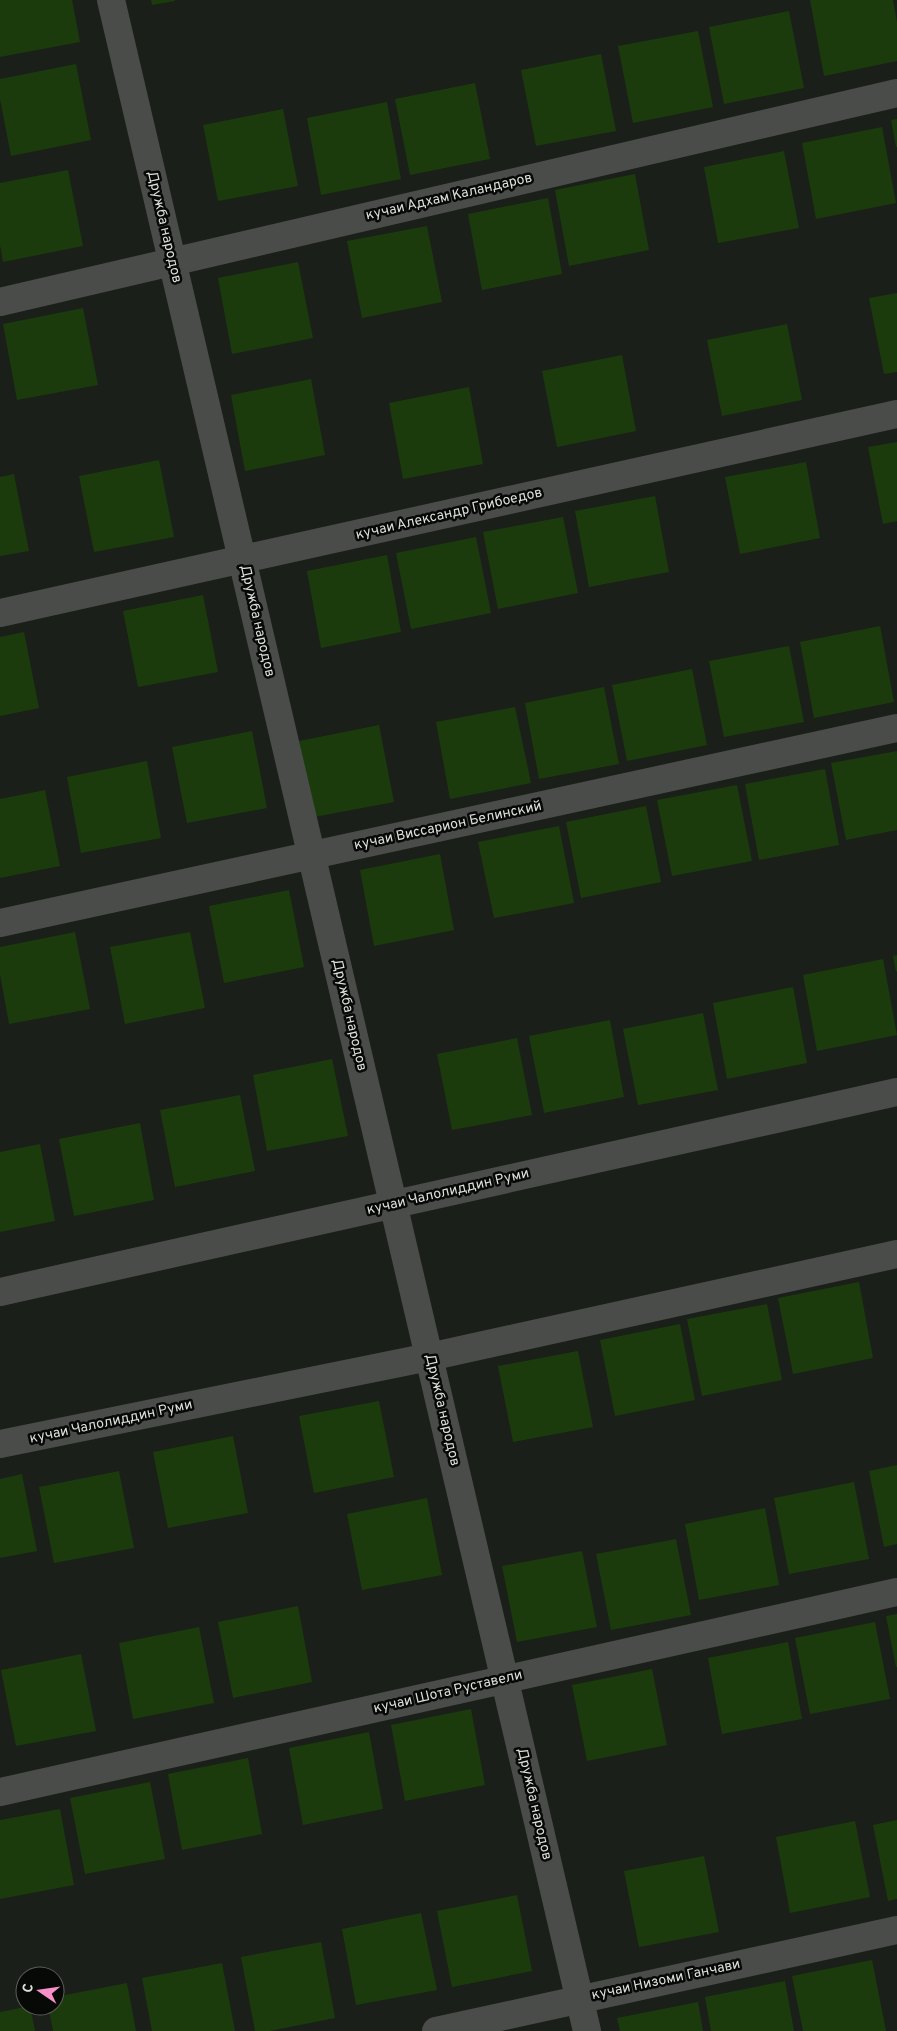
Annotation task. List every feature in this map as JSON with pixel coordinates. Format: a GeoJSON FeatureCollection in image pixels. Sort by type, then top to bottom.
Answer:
{"type":"FeatureCollection","features":[{"type":"Feature","properties":{"kind":"street","name":"Дружба народов"},"geometry":{"type":"LineString","coordinates":[[111,0],[587,2031]]}},
{"type":"Feature","properties":{"kind":"street","name":"кучаи Адхам Каландаров"},"geometry":{"type":"LineString","coordinates":[[0,302],[897,93]]}},
{"type":"Feature","properties":{"kind":"street","name":"кучаи Александр Грибоедов"},"geometry":{"type":"LineString","coordinates":[[0,613],[897,414]]}},
{"type":"Feature","properties":{"kind":"street","name":"кучаи Виссарион Белинский"},"geometry":{"type":"LineString","coordinates":[[0,923],[897,728]]}},
{"type":"Feature","properties":{"kind":"street","name":"кучаи Чалолиддин Руми"},"geometry":{"type":"LineString","coordinates":[[0,1292],[897,1092]]}},
{"type":"Feature","properties":{"kind":"street","name":"кучаи Чалолиддин Руми"},"geometry":{"type":"LineString","coordinates":[[0,1444],[429,1356],[897,1254]]}},
{"type":"Feature","properties":{"kind":"street","name":"кучаи Шота Руставели"},"geometry":{"type":"LineString","coordinates":[[0,1792],[897,1592]]}},
{"type":"Feature","properties":{"kind":"street","name":"кучаи Низоми Ганчави"},"geometry":{"type":"LineString","coordinates":[[436,2031],[897,1930]]}},
{"type":"Feature","properties":{"kind":"building"},"geometry":{"type":"Polygon","coordinates":[[[0,0],[72,0],[80,42],[0,57],[0,0]]]}},
{"type":"Feature","properties":{"kind":"building"},"geometry":{"type":"Polygon","coordinates":[[[151,0],[175,0],[175,1],[152,5],[151,0]]]}},
{"type":"Feature","properties":{"kind":"building"},"geometry":{"type":"Polygon","coordinates":[[[810,0],[893,0],[897,22],[897,61],[824,76],[810,0]]]}},
{"type":"Feature","properties":{"kind":"building"},"geometry":{"type":"Polygon","coordinates":[[[789,11],[804,88],[724,104],[709,27],[789,11]]]}},
{"type":"Feature","properties":{"kind":"building"},"geometry":{"type":"Polygon","coordinates":[[[698,31],[713,107],[633,123],[618,46],[698,31]]]}},
{"type":"Feature","properties":{"kind":"building"},"geometry":{"type":"Polygon","coordinates":[[[601,54],[616,131],[536,146],[521,70],[601,54]]]}},
{"type":"Feature","properties":{"kind":"building"},"geometry":{"type":"Polygon","coordinates":[[[76,64],[91,140],[11,156],[0,99],[0,79],[76,64]]]}},
{"type":"Feature","properties":{"kind":"building"},"geometry":{"type":"Polygon","coordinates":[[[475,83],[490,159],[410,175],[395,99],[475,83]]]}},
{"type":"Feature","properties":{"kind":"building"},"geometry":{"type":"Polygon","coordinates":[[[387,102],[401,179],[321,195],[307,118],[387,102]]]}},
{"type":"Feature","properties":{"kind":"building"},"geometry":{"type":"Polygon","coordinates":[[[283,109],[298,186],[218,201],[203,125],[283,109]]]}},
{"type":"Feature","properties":{"kind":"building"},"geometry":{"type":"Polygon","coordinates":[[[897,119],[897,147],[896,147],[891,120],[897,119]]]}},
{"type":"Feature","properties":{"kind":"building"},"geometry":{"type":"Polygon","coordinates":[[[882,127],[896,203],[816,219],[802,143],[882,127]]]}},
{"type":"Feature","properties":{"kind":"building"},"geometry":{"type":"Polygon","coordinates":[[[784,151],[799,228],[718,243],[704,167],[784,151]]]}},
{"type":"Feature","properties":{"kind":"building"},"geometry":{"type":"Polygon","coordinates":[[[68,170],[83,246],[3,262],[0,245],[0,183],[68,170]]]}},
{"type":"Feature","properties":{"kind":"building"},"geometry":{"type":"Polygon","coordinates":[[[635,174],[649,250],[569,266],[555,190],[635,174]]]}},
{"type":"Feature","properties":{"kind":"building"},"geometry":{"type":"Polygon","coordinates":[[[548,198],[562,274],[482,290],[468,214],[548,198]]]}},
{"type":"Feature","properties":{"kind":"building"},"geometry":{"type":"Polygon","coordinates":[[[427,226],[442,302],[362,318],[347,241],[427,226]]]}},
{"type":"Feature","properties":{"kind":"building"},"geometry":{"type":"Polygon","coordinates":[[[298,262],[313,338],[232,354],[218,278],[298,262]]]}},
{"type":"Feature","properties":{"kind":"building"},"geometry":{"type":"Polygon","coordinates":[[[897,293],[897,372],[884,374],[869,298],[897,293]]]}},
{"type":"Feature","properties":{"kind":"building"},"geometry":{"type":"Polygon","coordinates":[[[83,308],[98,385],[17,400],[3,324],[83,308]]]}},
{"type":"Feature","properties":{"kind":"building"},"geometry":{"type":"Polygon","coordinates":[[[787,324],[802,400],[722,416],[707,340],[787,324]]]}},
{"type":"Feature","properties":{"kind":"building"},"geometry":{"type":"Polygon","coordinates":[[[622,355],[636,431],[557,447],[542,371],[622,355]]]}},
{"type":"Feature","properties":{"kind":"building"},"geometry":{"type":"Polygon","coordinates":[[[311,379],[325,455],[245,471],[231,395],[311,379]]]}},
{"type":"Feature","properties":{"kind":"building"},"geometry":{"type":"Polygon","coordinates":[[[469,387],[483,464],[403,479],[389,403],[469,387]]]}},
{"type":"Feature","properties":{"kind":"building"},"geometry":{"type":"Polygon","coordinates":[[[897,442],[897,521],[883,524],[868,447],[897,442]]]}},
{"type":"Feature","properties":{"kind":"building"},"geometry":{"type":"Polygon","coordinates":[[[159,460],[174,537],[94,552],[79,476],[159,460]]]}},
{"type":"Feature","properties":{"kind":"building"},"geometry":{"type":"Polygon","coordinates":[[[806,462],[820,538],[740,554],[725,477],[806,462]]]}},
{"type":"Feature","properties":{"kind":"building"},"geometry":{"type":"Polygon","coordinates":[[[14,474],[29,551],[0,556],[0,477],[14,474]]]}},
{"type":"Feature","properties":{"kind":"building"},"geometry":{"type":"Polygon","coordinates":[[[655,496],[669,572],[589,587],[575,511],[655,496]]]}},
{"type":"Feature","properties":{"kind":"building"},"geometry":{"type":"Polygon","coordinates":[[[563,517],[578,593],[498,609],[483,532],[563,517]]]}},
{"type":"Feature","properties":{"kind":"building"},"geometry":{"type":"Polygon","coordinates":[[[476,537],[491,613],[411,629],[396,553],[476,537]]]}},
{"type":"Feature","properties":{"kind":"building"},"geometry":{"type":"Polygon","coordinates":[[[387,555],[401,632],[321,648],[307,571],[387,555]]]}},
{"type":"Feature","properties":{"kind":"building"},"geometry":{"type":"Polygon","coordinates":[[[203,595],[218,672],[138,687],[123,611],[203,595]]]}},
{"type":"Feature","properties":{"kind":"building"},"geometry":{"type":"Polygon","coordinates":[[[880,626],[894,702],[814,718],[800,642],[880,626]]]}},
{"type":"Feature","properties":{"kind":"building"},"geometry":{"type":"Polygon","coordinates":[[[24,632],[39,708],[0,716],[0,637],[24,632]]]}},
{"type":"Feature","properties":{"kind":"building"},"geometry":{"type":"Polygon","coordinates":[[[789,646],[804,722],[724,737],[709,661],[789,646]]]}},
{"type":"Feature","properties":{"kind":"building"},"geometry":{"type":"Polygon","coordinates":[[[692,669],[707,745],[627,761],[612,685],[692,669]]]}},
{"type":"Feature","properties":{"kind":"building"},"geometry":{"type":"Polygon","coordinates":[[[604,687],[619,764],[539,779],[525,703],[604,687]]]}},
{"type":"Feature","properties":{"kind":"building"},"geometry":{"type":"Polygon","coordinates":[[[515,707],[531,783],[450,799],[436,722],[515,707]]]}},
{"type":"Feature","properties":{"kind":"building"},"geometry":{"type":"Polygon","coordinates":[[[379,725],[394,802],[314,817],[299,741],[379,725]]]}},
{"type":"Feature","properties":{"kind":"building"},"geometry":{"type":"Polygon","coordinates":[[[252,731],[267,808],[187,823],[172,747],[252,731]]]}},
{"type":"Feature","properties":{"kind":"building"},"geometry":{"type":"Polygon","coordinates":[[[897,751],[897,830],[846,840],[831,763],[897,751]]]}},
{"type":"Feature","properties":{"kind":"building"},"geometry":{"type":"Polygon","coordinates":[[[147,761],[161,838],[81,853],[67,777],[147,761]]]}},
{"type":"Feature","properties":{"kind":"building"},"geometry":{"type":"Polygon","coordinates":[[[825,769],[839,845],[759,860],[745,784],[825,769]]]}},
{"type":"Feature","properties":{"kind":"building"},"geometry":{"type":"Polygon","coordinates":[[[737,785],[752,861],[672,876],[657,800],[737,785]]]}},
{"type":"Feature","properties":{"kind":"building"},"geometry":{"type":"Polygon","coordinates":[[[45,790],[60,866],[0,878],[0,799],[45,790]]]}},
{"type":"Feature","properties":{"kind":"building"},"geometry":{"type":"Polygon","coordinates":[[[646,806],[661,882],[581,898],[566,822],[646,806]]]}},
{"type":"Feature","properties":{"kind":"building"},"geometry":{"type":"Polygon","coordinates":[[[559,826],[574,903],[494,918],[478,842],[559,826]]]}},
{"type":"Feature","properties":{"kind":"building"},"geometry":{"type":"Polygon","coordinates":[[[440,854],[454,930],[374,946],[360,870],[440,854]]]}},
{"type":"Feature","properties":{"kind":"building"},"geometry":{"type":"Polygon","coordinates":[[[289,890],[304,967],[224,983],[209,906],[289,890]]]}},
{"type":"Feature","properties":{"kind":"building"},"geometry":{"type":"Polygon","coordinates":[[[75,932],[90,1009],[9,1024],[0,974],[0,947],[75,932]]]}},
{"type":"Feature","properties":{"kind":"building"},"geometry":{"type":"Polygon","coordinates":[[[190,932],[205,1008],[125,1024],[110,947],[190,932]]]}},
{"type":"Feature","properties":{"kind":"building"},"geometry":{"type":"Polygon","coordinates":[[[897,955],[897,971],[896,972],[893,956],[897,955]]]}},
{"type":"Feature","properties":{"kind":"building"},"geometry":{"type":"Polygon","coordinates":[[[883,959],[897,1035],[817,1051],[803,975],[883,959]]]}},
{"type":"Feature","properties":{"kind":"building"},"geometry":{"type":"Polygon","coordinates":[[[793,987],[807,1063],[727,1079],[713,1003],[793,987]]]}},
{"type":"Feature","properties":{"kind":"building"},"geometry":{"type":"Polygon","coordinates":[[[703,1013],[718,1090],[638,1105],[623,1029],[703,1013]]]}},
{"type":"Feature","properties":{"kind":"building"},"geometry":{"type":"Polygon","coordinates":[[[610,1020],[624,1097],[544,1113],[529,1036],[610,1020]]]}},
{"type":"Feature","properties":{"kind":"building"},"geometry":{"type":"Polygon","coordinates":[[[517,1038],[532,1115],[452,1130],[437,1054],[517,1038]]]}},
{"type":"Feature","properties":{"kind":"building"},"geometry":{"type":"Polygon","coordinates":[[[332,1059],[348,1136],[267,1151],[253,1075],[332,1059]]]}},
{"type":"Feature","properties":{"kind":"building"},"geometry":{"type":"Polygon","coordinates":[[[240,1095],[255,1171],[175,1187],[160,1110],[240,1095]]]}},
{"type":"Feature","properties":{"kind":"building"},"geometry":{"type":"Polygon","coordinates":[[[140,1123],[154,1200],[74,1216],[59,1139],[140,1123]]]}},
{"type":"Feature","properties":{"kind":"building"},"geometry":{"type":"Polygon","coordinates":[[[40,1144],[55,1221],[0,1232],[0,1152],[40,1144]]]}},
{"type":"Feature","properties":{"kind":"building"},"geometry":{"type":"Polygon","coordinates":[[[859,1282],[873,1358],[793,1374],[778,1298],[859,1282]]]}},
{"type":"Feature","properties":{"kind":"building"},"geometry":{"type":"Polygon","coordinates":[[[767,1304],[782,1380],[702,1396],[687,1319],[767,1304]]]}},
{"type":"Feature","properties":{"kind":"building"},"geometry":{"type":"Polygon","coordinates":[[[680,1324],[695,1400],[615,1416],[600,1340],[680,1324]]]}},
{"type":"Feature","properties":{"kind":"building"},"geometry":{"type":"Polygon","coordinates":[[[578,1351],[593,1427],[513,1442],[498,1366],[578,1351]]]}},
{"type":"Feature","properties":{"kind":"building"},"geometry":{"type":"Polygon","coordinates":[[[379,1401],[394,1477],[314,1493],[299,1416],[379,1401]]]}},
{"type":"Feature","properties":{"kind":"building"},"geometry":{"type":"Polygon","coordinates":[[[233,1436],[248,1513],[168,1528],[153,1452],[233,1436]]]}},
{"type":"Feature","properties":{"kind":"building"},"geometry":{"type":"Polygon","coordinates":[[[897,1465],[897,1544],[884,1547],[869,1471],[897,1465]]]}},
{"type":"Feature","properties":{"kind":"building"},"geometry":{"type":"Polygon","coordinates":[[[119,1471],[134,1548],[54,1563],[39,1487],[119,1471]]]}},
{"type":"Feature","properties":{"kind":"building"},"geometry":{"type":"Polygon","coordinates":[[[22,1474],[37,1551],[0,1558],[0,1479],[22,1474]]]}},
{"type":"Feature","properties":{"kind":"building"},"geometry":{"type":"Polygon","coordinates":[[[854,1482],[869,1559],[789,1574],[774,1498],[854,1482]]]}},
{"type":"Feature","properties":{"kind":"building"},"geometry":{"type":"Polygon","coordinates":[[[427,1498],[442,1575],[362,1590],[347,1514],[427,1498]]]}},
{"type":"Feature","properties":{"kind":"building"},"geometry":{"type":"Polygon","coordinates":[[[765,1508],[779,1585],[699,1600],[685,1524],[765,1508]]]}},
{"type":"Feature","properties":{"kind":"building"},"geometry":{"type":"Polygon","coordinates":[[[676,1539],[691,1615],[611,1630],[596,1554],[676,1539]]]}},
{"type":"Feature","properties":{"kind":"building"},"geometry":{"type":"Polygon","coordinates":[[[582,1551],[597,1627],[517,1642],[502,1566],[582,1551]]]}},
{"type":"Feature","properties":{"kind":"building"},"geometry":{"type":"Polygon","coordinates":[[[298,1606],[312,1682],[233,1698],[218,1622],[298,1606]]]}},
{"type":"Feature","properties":{"kind":"building"},"geometry":{"type":"Polygon","coordinates":[[[897,1614],[897,1667],[896,1667],[886,1616],[897,1614]]]}},
{"type":"Feature","properties":{"kind":"building"},"geometry":{"type":"Polygon","coordinates":[[[875,1622],[890,1699],[810,1714],[795,1638],[875,1622]]]}},
{"type":"Feature","properties":{"kind":"building"},"geometry":{"type":"Polygon","coordinates":[[[199,1627],[214,1703],[133,1719],[119,1643],[199,1627]]]}},
{"type":"Feature","properties":{"kind":"building"},"geometry":{"type":"Polygon","coordinates":[[[788,1642],[802,1719],[722,1734],[708,1658],[788,1642]]]}},
{"type":"Feature","properties":{"kind":"building"},"geometry":{"type":"Polygon","coordinates":[[[81,1654],[96,1731],[16,1746],[1,1670],[81,1654]]]}},
{"type":"Feature","properties":{"kind":"building"},"geometry":{"type":"Polygon","coordinates":[[[652,1669],[667,1745],[587,1761],[572,1685],[652,1669]]]}},
{"type":"Feature","properties":{"kind":"building"},"geometry":{"type":"Polygon","coordinates":[[[471,1709],[485,1785],[405,1801],[391,1725],[471,1709]]]}},
{"type":"Feature","properties":{"kind":"building"},"geometry":{"type":"Polygon","coordinates":[[[369,1732],[383,1809],[303,1825],[289,1748],[369,1732]]]}},
{"type":"Feature","properties":{"kind":"building"},"geometry":{"type":"Polygon","coordinates":[[[248,1758],[262,1834],[182,1850],[168,1774],[248,1758]]]}},
{"type":"Feature","properties":{"kind":"building"},"geometry":{"type":"Polygon","coordinates":[[[150,1782],[165,1859],[85,1874],[70,1798],[150,1782]]]}},
{"type":"Feature","properties":{"kind":"building"},"geometry":{"type":"Polygon","coordinates":[[[60,1809],[74,1885],[0,1899],[0,1820],[60,1809]]]}},
{"type":"Feature","properties":{"kind":"building"},"geometry":{"type":"Polygon","coordinates":[[[897,1820],[897,1899],[888,1901],[873,1825],[897,1820]]]}},
{"type":"Feature","properties":{"kind":"building"},"geometry":{"type":"Polygon","coordinates":[[[855,1821],[870,1897],[790,1913],[776,1837],[855,1821]]]}},
{"type":"Feature","properties":{"kind":"building"},"geometry":{"type":"Polygon","coordinates":[[[704,1856],[719,1932],[639,1947],[624,1871],[704,1856]]]}},
{"type":"Feature","properties":{"kind":"building"},"geometry":{"type":"Polygon","coordinates":[[[517,1895],[532,1971],[452,1987],[437,1911],[517,1895]]]}},
{"type":"Feature","properties":{"kind":"building"},"geometry":{"type":"Polygon","coordinates":[[[421,1913],[437,1990],[356,2005],[342,1929],[421,1913]]]}},
{"type":"Feature","properties":{"kind":"building"},"geometry":{"type":"Polygon","coordinates":[[[321,1942],[335,2018],[270,2031],[255,2031],[241,1957],[321,1942]]]}},
{"type":"Feature","properties":{"kind":"building"},"geometry":{"type":"Polygon","coordinates":[[[872,1960],[886,2031],[803,2031],[792,1976],[872,1960]]]}},
{"type":"Feature","properties":{"kind":"building"},"geometry":{"type":"Polygon","coordinates":[[[222,1963],[235,2031],[152,2031],[142,1978],[222,1963]]]}},
{"type":"Feature","properties":{"kind":"building"},"geometry":{"type":"Polygon","coordinates":[[[785,1981],[794,2031],[711,2031],[705,1997],[785,1981]]]}},
{"type":"Feature","properties":{"kind":"building"},"geometry":{"type":"Polygon","coordinates":[[[127,1983],[136,2031],[53,2031],[50,2016],[65,2016],[65,1995],[127,1983]]]}},
{"type":"Feature","properties":{"kind":"building"},"geometry":{"type":"Polygon","coordinates":[[[698,2002],[703,2031],[620,2031],[617,2018],[698,2002]]]}},
{"type":"Feature","properties":{"kind":"building"},"geometry":{"type":"Polygon","coordinates":[[[15,2009],[15,2016],[32,2016],[35,2031],[0,2031],[0,2012],[15,2009]]]}}]}
